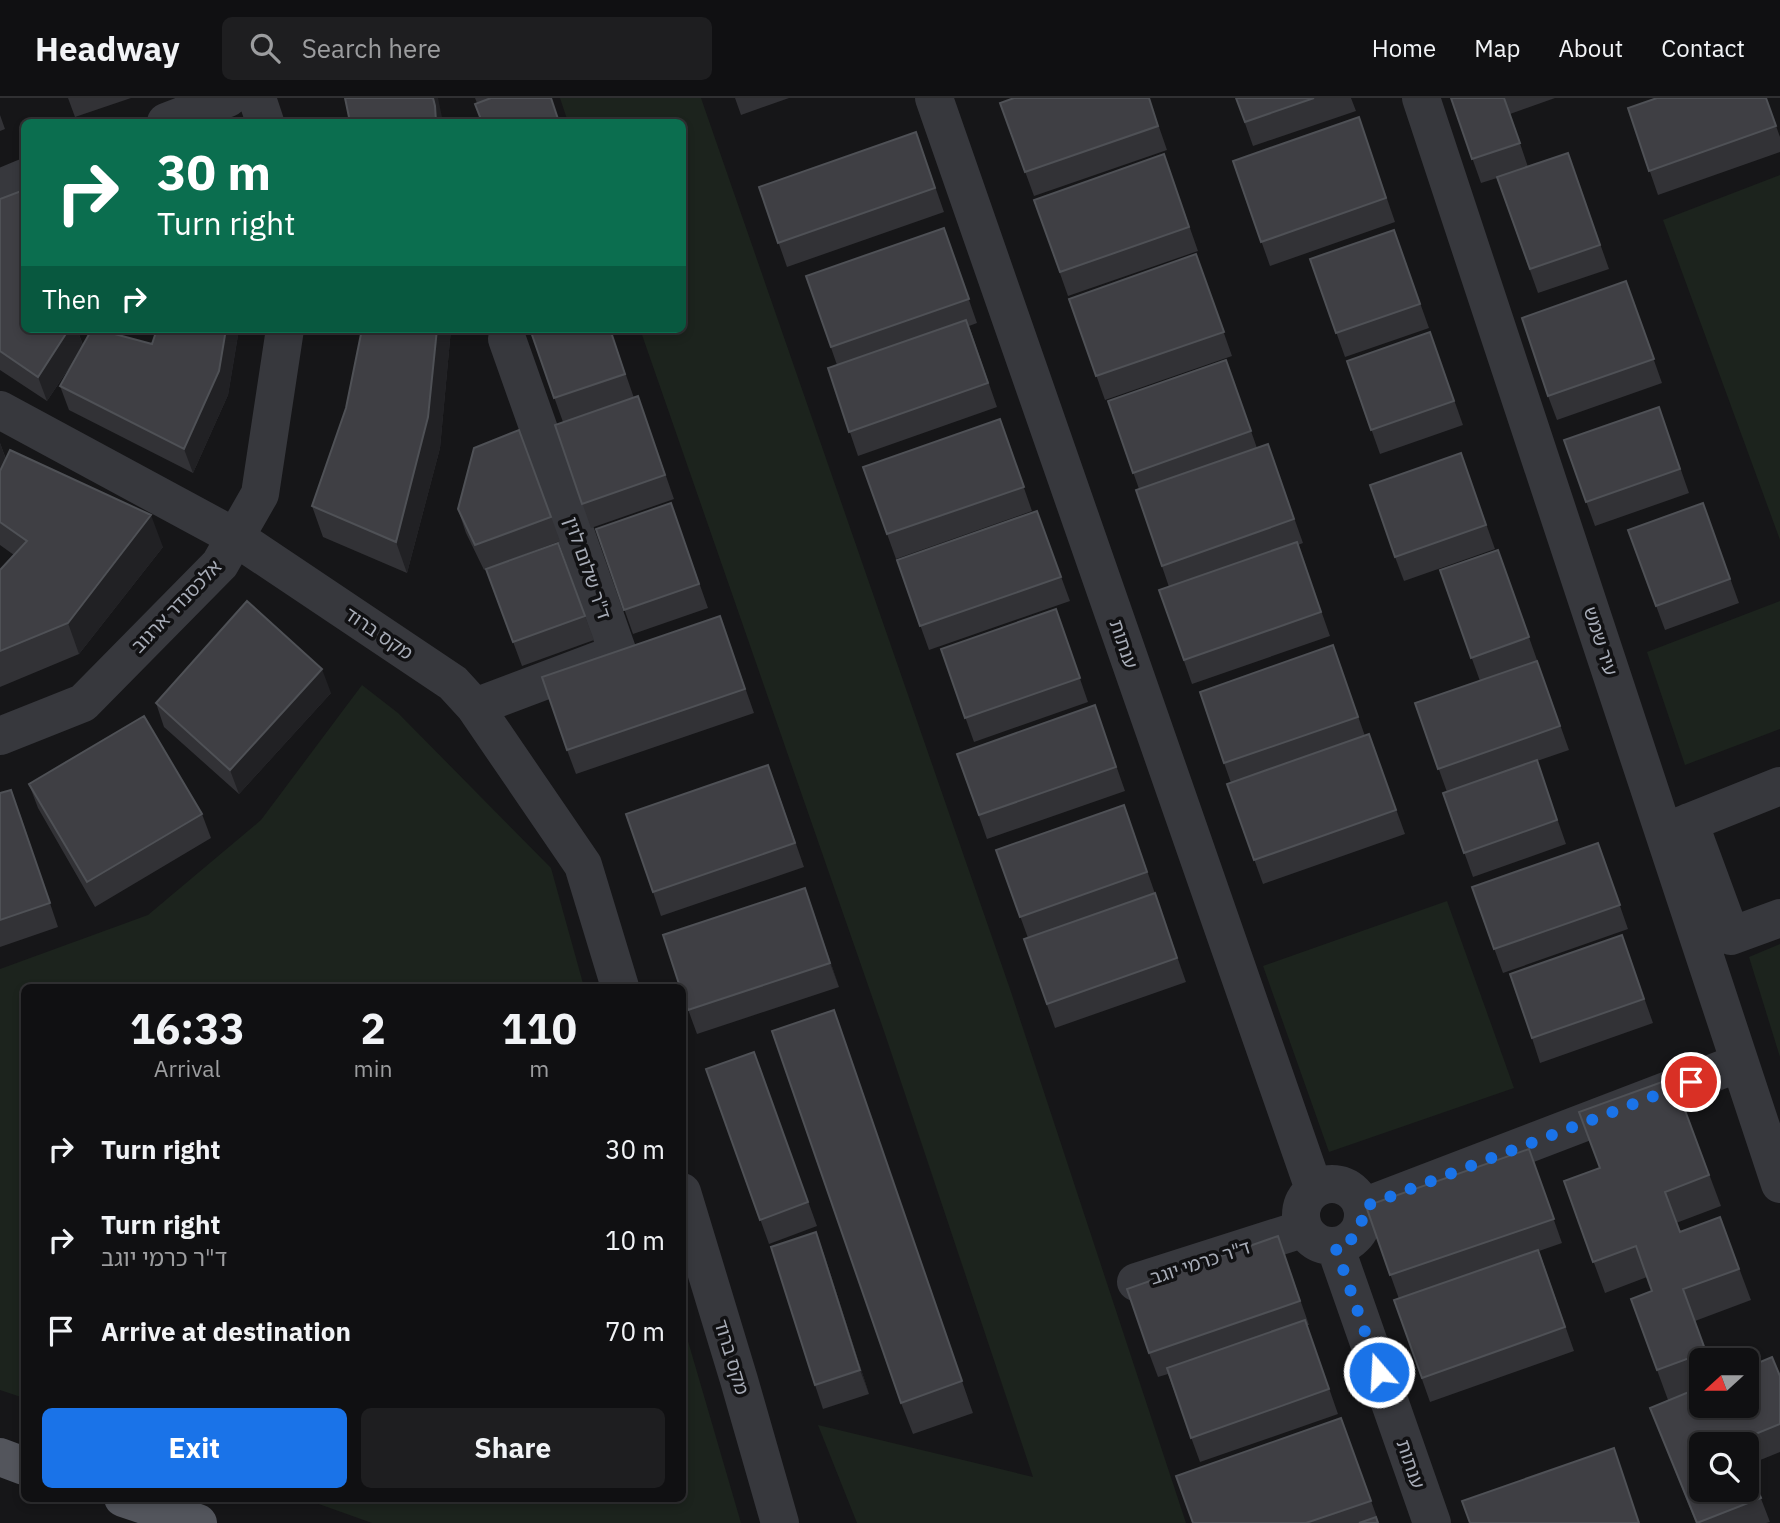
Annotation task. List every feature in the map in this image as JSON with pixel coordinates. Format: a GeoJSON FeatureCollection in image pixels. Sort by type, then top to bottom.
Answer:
{"type":"FeatureCollection","features":[{"type":"Feature","properties":{"kind":"main road"},"geometry":{"type":"LineString","coordinates":[[0,1457],[21,1465]]}},
{"type":"Feature","properties":{"kind":"main road"},"geometry":{"type":"LineString","coordinates":[[135,1502],[198,1523]]}},
{"type":"Feature","properties":{"kind":"street"},"geometry":{"type":"LineString","coordinates":[[174,119],[228,98]]}},
{"type":"Feature","properties":{"kind":"street"},"geometry":{"type":"LineString","coordinates":[[257,98],[264,119]]}},
{"type":"Feature","properties":{"kind":"street","name":"ענתות"},"geometry":{"type":"LineString","coordinates":[[934,98],[1314,1189]]}},
{"type":"Feature","properties":{"kind":"street","name":"עיר שמש"},"geometry":{"type":"LineString","coordinates":[[1421,98],[1676,827],[1739,1063],[1780,1184]]}},
{"type":"Feature","properties":{"kind":"street"},"geometry":{"type":"LineString","coordinates":[[0,188],[21,179]]}},
{"type":"Feature","properties":{"kind":"street","name":"אלכסנדר ארגוב"},"geometry":{"type":"LineString","coordinates":[[0,736],[83,703],[220,564],[260,494],[284,333]]}},
{"type":"Feature","properties":{"kind":"street","name":"ד\"ר שלום לוין"},"geometry":{"type":"LineString","coordinates":[[475,707],[618,653],[507,339]]}},
{"type":"Feature","properties":{"kind":"street","name":"מקס ברוד"},"geometry":{"type":"LineString","coordinates":[[0,410],[235,537],[453,683],[475,707],[583,865],[619,984]]}},
{"type":"Feature","properties":{"kind":"street"},"geometry":{"type":"LineString","coordinates":[[1780,786],[1676,827],[1731,936],[1780,918]]}},
{"type":"Feature","properties":{"kind":"street"},"geometry":{"type":"LineString","coordinates":[[1363,1207],[1739,1063]]}},
{"type":"Feature","properties":{"kind":"street"},"geometry":{"type":"LineString","coordinates":[[1339,1184],[1349,1188],[1363,1207],[1360,1230],[1342,1245],[1320,1237],[1301,1218],[1305,1198],[1322,1185],[1339,1184]]}},
{"type":"Feature","properties":{"kind":"street","name":"מקס ברוד"},"geometry":{"type":"LineString","coordinates":[[686,1205],[780,1523]]}},
{"type":"Feature","properties":{"kind":"street","name":"ענתות"},"geometry":{"type":"LineString","coordinates":[[1320,1237],[1432,1523]]}},
{"type":"Feature","properties":{"kind":"street","name":"ד\"ר כרמי יוגב"},"geometry":{"type":"LineString","coordinates":[[1136,1283],[1320,1237]]}},
{"type":"Feature","properties":{"kind":"shaded area"},"geometry":{"type":"Polygon","coordinates":[[[560,98],[701,98],[1010,989],[1186,1523],[857,1523],[818,1425],[1033,1477],[885,1034],[641,333],[686,333],[686,119],[567,119],[560,98]]]}},
{"type":"Feature","properties":{"kind":"shaded area"},"geometry":{"type":"Polygon","coordinates":[[[1780,175],[1780,540],[1663,220],[1780,175]]]}},
{"type":"Feature","properties":{"kind":"shaded area"},"geometry":{"type":"Polygon","coordinates":[[[1780,601],[1780,729],[1685,765],[1647,652],[1780,601]]]}},
{"type":"Feature","properties":{"kind":"shaded area"},"geometry":{"type":"Polygon","coordinates":[[[362,685],[398,713],[551,868],[583,984],[21,984],[21,1397],[0,1390],[0,969],[148,915],[261,820],[362,685]]]}},
{"type":"Feature","properties":{"kind":"shaded area"},"geometry":{"type":"Polygon","coordinates":[[[1447,901],[1514,1088],[1329,1152],[1263,966],[1447,901]]]}},
{"type":"Feature","properties":{"kind":"shaded area"},"geometry":{"type":"Polygon","coordinates":[[[1780,944],[1780,1057],[1749,957],[1780,944]]]}},
{"type":"Feature","properties":{"kind":"shaded area"},"geometry":{"type":"Polygon","coordinates":[[[686,1334],[741,1523],[372,1523],[313,1502],[686,1502],[686,1334]]]}},
{"type":"Feature","properties":{"kind":"building"},"geometry":{"type":"Polygon","coordinates":[[[345,98],[433,98],[435,106],[436,119],[349,119],[345,98]]]}},
{"type":"Feature","properties":{"kind":"building"},"geometry":{"type":"Polygon","coordinates":[[[491,98],[551,98],[558,119],[481,119],[475,104],[491,98]]]}},
{"type":"Feature","properties":{"kind":"building"},"geometry":{"type":"Polygon","coordinates":[[[1014,98],[1149,98],[1158,126],[1025,172],[1000,103],[1014,98]]]}},
{"type":"Feature","properties":{"kind":"building"},"geometry":{"type":"Polygon","coordinates":[[[1236,98],[1314,98],[1245,122],[1236,98]]]}},
{"type":"Feature","properties":{"kind":"building"},"geometry":{"type":"Polygon","coordinates":[[[1451,98],[1504,98],[1520,143],[1472,159],[1451,98]]]}},
{"type":"Feature","properties":{"kind":"building"},"geometry":{"type":"Polygon","coordinates":[[[1657,98],[1766,98],[1776,126],[1649,171],[1628,108],[1657,98]]]}},
{"type":"Feature","properties":{"kind":"building"},"geometry":{"type":"Polygon","coordinates":[[[1359,117],[1386,198],[1261,242],[1233,161],[1359,117]]]}},
{"type":"Feature","properties":{"kind":"building"},"geometry":{"type":"Polygon","coordinates":[[[916,132],[935,188],[778,243],[759,187],[916,132]]]}},
{"type":"Feature","properties":{"kind":"building"},"geometry":{"type":"Polygon","coordinates":[[[1568,153],[1600,245],[1530,269],[1497,177],[1568,153]]]}},
{"type":"Feature","properties":{"kind":"building"},"geometry":{"type":"Polygon","coordinates":[[[1164,154],[1189,227],[1060,272],[1034,200],[1164,154]]]}},
{"type":"Feature","properties":{"kind":"building"},"geometry":{"type":"Polygon","coordinates":[[[21,191],[21,333],[66,333],[38,377],[0,351],[0,199],[21,191]]]}},
{"type":"Feature","properties":{"kind":"building"},"geometry":{"type":"Polygon","coordinates":[[[944,228],[969,299],[831,347],[806,276],[944,228]]]}},
{"type":"Feature","properties":{"kind":"building"},"geometry":{"type":"Polygon","coordinates":[[[1394,230],[1420,304],[1336,333],[1310,259],[1394,230]]]}},
{"type":"Feature","properties":{"kind":"building"},"geometry":{"type":"Polygon","coordinates":[[[1196,254],[1224,332],[1096,376],[1069,299],[1196,254]]]}},
{"type":"Feature","properties":{"kind":"building"},"geometry":{"type":"Polygon","coordinates":[[[1626,281],[1654,359],[1548,396],[1522,318],[1626,281]]]}},
{"type":"Feature","properties":{"kind":"building"},"geometry":{"type":"Polygon","coordinates":[[[966,320],[988,383],[849,432],[828,368],[966,320]]]}},
{"type":"Feature","properties":{"kind":"building"},"geometry":{"type":"Polygon","coordinates":[[[1430,332],[1454,401],[1371,430],[1347,361],[1430,332]]]}},
{"type":"Feature","properties":{"kind":"building"},"geometry":{"type":"Polygon","coordinates":[[[90,333],[111,333],[152,344],[156,333],[225,333],[219,371],[184,449],[60,386],[90,333]]]}},
{"type":"Feature","properties":{"kind":"building"},"geometry":{"type":"Polygon","coordinates":[[[361,333],[437,333],[428,417],[396,542],[312,506],[346,408],[361,333]]]}},
{"type":"Feature","properties":{"kind":"building"},"geometry":{"type":"Polygon","coordinates":[[[531,333],[611,333],[625,374],[554,398],[531,333]]]}},
{"type":"Feature","properties":{"kind":"building"},"geometry":{"type":"Polygon","coordinates":[[[1226,360],[1251,431],[1133,473],[1108,401],[1226,360]]]}},
{"type":"Feature","properties":{"kind":"building"},"geometry":{"type":"Polygon","coordinates":[[[638,396],[665,475],[582,504],[555,425],[638,396]]]}},
{"type":"Feature","properties":{"kind":"building"},"geometry":{"type":"Polygon","coordinates":[[[1659,407],[1680,469],[1586,502],[1564,440],[1659,407]]]}},
{"type":"Feature","properties":{"kind":"building"},"geometry":{"type":"Polygon","coordinates":[[[1000,419],[1024,487],[887,534],[863,467],[1000,419]]]}},
{"type":"Feature","properties":{"kind":"building"},"geometry":{"type":"Polygon","coordinates":[[[519,430],[551,517],[475,545],[458,509],[474,448],[519,430]]]}},
{"type":"Feature","properties":{"kind":"building"},"geometry":{"type":"Polygon","coordinates":[[[1268,444],[1294,519],[1162,566],[1136,490],[1268,444]]]}},
{"type":"Feature","properties":{"kind":"building"},"geometry":{"type":"Polygon","coordinates":[[[10,450],[151,515],[68,623],[0,651],[0,570],[27,541],[0,522],[0,471],[10,450]]]}},
{"type":"Feature","properties":{"kind":"building"},"geometry":{"type":"Polygon","coordinates":[[[1461,453],[1486,525],[1395,557],[1370,485],[1461,453]]]}},
{"type":"Feature","properties":{"kind":"building"},"geometry":{"type":"Polygon","coordinates":[[[671,503],[699,584],[624,610],[596,529],[671,503]]]}},
{"type":"Feature","properties":{"kind":"building"},"geometry":{"type":"Polygon","coordinates":[[[1703,503],[1730,579],[1656,606],[1628,530],[1703,503]]]}},
{"type":"Feature","properties":{"kind":"building"},"geometry":{"type":"Polygon","coordinates":[[[1037,511],[1061,577],[920,626],[897,560],[1037,511]]]}},
{"type":"Feature","properties":{"kind":"building"},"geometry":{"type":"Polygon","coordinates":[[[1297,542],[1321,612],[1184,660],[1159,590],[1297,542]]]}},
{"type":"Feature","properties":{"kind":"building"},"geometry":{"type":"Polygon","coordinates":[[[558,543],[585,616],[513,642],[486,569],[558,543]]]}},
{"type":"Feature","properties":{"kind":"building"},"geometry":{"type":"Polygon","coordinates":[[[1498,550],[1529,637],[1471,658],[1440,570],[1498,550]]]}},
{"type":"Feature","properties":{"kind":"building"},"geometry":{"type":"Polygon","coordinates":[[[247,601],[322,669],[230,770],[156,703],[247,601]]]}},
{"type":"Feature","properties":{"kind":"building"},"geometry":{"type":"Polygon","coordinates":[[[1056,609],[1080,678],[965,718],[941,649],[1056,609]]]}},
{"type":"Feature","properties":{"kind":"building"},"geometry":{"type":"Polygon","coordinates":[[[720,616],[745,689],[567,750],[542,677],[720,616]]]}},
{"type":"Feature","properties":{"kind":"building"},"geometry":{"type":"Polygon","coordinates":[[[1333,645],[1358,717],[1224,763],[1200,692],[1333,645]]]}},
{"type":"Feature","properties":{"kind":"building"},"geometry":{"type":"Polygon","coordinates":[[[1537,661],[1560,726],[1438,769],[1415,703],[1537,661]]]}},
{"type":"Feature","properties":{"kind":"building"},"geometry":{"type":"Polygon","coordinates":[[[1095,705],[1116,767],[979,815],[957,754],[1095,705]]]}},
{"type":"Feature","properties":{"kind":"building"},"geometry":{"type":"Polygon","coordinates":[[[144,716],[202,814],[87,882],[29,784],[144,716]]]}},
{"type":"Feature","properties":{"kind":"building"},"geometry":{"type":"Polygon","coordinates":[[[1369,734],[1396,810],[1254,860],[1227,784],[1369,734]]]}},
{"type":"Feature","properties":{"kind":"building"},"geometry":{"type":"Polygon","coordinates":[[[1537,760],[1557,820],[1464,853],[1443,793],[1537,760]]]}},
{"type":"Feature","properties":{"kind":"building"},"geometry":{"type":"Polygon","coordinates":[[[768,765],[795,843],[653,892],[626,814],[768,765]]]}},
{"type":"Feature","properties":{"kind":"building"},"geometry":{"type":"Polygon","coordinates":[[[11,790],[50,903],[0,920],[0,793],[11,790]]]}},
{"type":"Feature","properties":{"kind":"building"},"geometry":{"type":"Polygon","coordinates":[[[1124,805],[1147,872],[1020,917],[996,850],[1124,805]]]}},
{"type":"Feature","properties":{"kind":"building"},"geometry":{"type":"Polygon","coordinates":[[[1598,843],[1620,905],[1494,949],[1472,887],[1598,843]]]}},
{"type":"Feature","properties":{"kind":"building"},"geometry":{"type":"Polygon","coordinates":[[[805,888],[830,963],[688,1010],[686,984],[679,984],[663,935],[805,888]]]}},
{"type":"Feature","properties":{"kind":"building"},"geometry":{"type":"Polygon","coordinates":[[[1155,893],[1177,958],[1047,1004],[1024,939],[1155,893]]]}},
{"type":"Feature","properties":{"kind":"building"},"geometry":{"type":"Polygon","coordinates":[[[1622,935],[1644,999],[1532,1038],[1510,974],[1622,935]]]}},
{"type":"Feature","properties":{"kind":"building"},"geometry":{"type":"Polygon","coordinates":[[[834,1010],[962,1381],[901,1403],[772,1031],[834,1010]]]}},
{"type":"Feature","properties":{"kind":"building"},"geometry":{"type":"Polygon","coordinates":[[[754,1052],[808,1202],[760,1220],[706,1069],[754,1052]]]}},
{"type":"Feature","properties":{"kind":"building"},"geometry":{"type":"Polygon","coordinates":[[[1673,1078],[1709,1175],[1665,1192],[1680,1232],[1720,1217],[1739,1269],[1683,1289],[1705,1348],[1689,1348],[1689,1358],[1657,1370],[1631,1299],[1652,1291],[1636,1246],[1593,1262],[1564,1181],[1600,1168],[1579,1112],[1673,1078]]]}},
{"type":"Feature","properties":{"kind":"building"},"geometry":{"type":"Polygon","coordinates":[[[1529,1149],[1554,1219],[1390,1275],[1366,1206],[1529,1149]]]}},
{"type":"Feature","properties":{"kind":"building"},"geometry":{"type":"Polygon","coordinates":[[[816,1232],[860,1370],[815,1385],[771,1247],[816,1232]]]}},
{"type":"Feature","properties":{"kind":"building"},"geometry":{"type":"Polygon","coordinates":[[[1278,1236],[1300,1301],[1149,1353],[1127,1289],[1278,1236]]]}},
{"type":"Feature","properties":{"kind":"building"},"geometry":{"type":"Polygon","coordinates":[[[1538,1250],[1565,1327],[1422,1378],[1394,1300],[1538,1250]]]}},
{"type":"Feature","properties":{"kind":"building"},"geometry":{"type":"Polygon","coordinates":[[[1305,1320],[1329,1389],[1191,1438],[1167,1368],[1305,1320]]]}},
{"type":"Feature","properties":{"kind":"building"},"geometry":{"type":"Polygon","coordinates":[[[1772,1357],[1780,1376],[1780,1424],[1759,1432],[1689,1432],[1689,1502],[1751,1502],[1697,1523],[1650,1408],[1689,1392],[1689,1418],[1759,1418],[1759,1362],[1772,1357]]]}},
{"type":"Feature","properties":{"kind":"building"},"geometry":{"type":"Polygon","coordinates":[[[1341,1418],[1371,1501],[1306,1523],[1193,1523],[1176,1476],[1341,1418]]]}},
{"type":"Feature","properties":{"kind":"building"},"geometry":{"type":"Polygon","coordinates":[[[1614,1448],[1639,1523],[1470,1523],[1462,1501],[1614,1448]]]}},
{"type":"Feature","properties":{"kind":"building"},"geometry":{"type":"Polygon","coordinates":[[[1376,1517],[1378,1523],[1359,1523],[1376,1517]]]}},
{"type":"Feature","properties":{"kind":"route"},"geometry":{"type":"LineString","coordinates":[[1379,1372],[1335,1246],[1351,1240],[1360,1230],[1363,1207],[1691,1082]]}}]}
